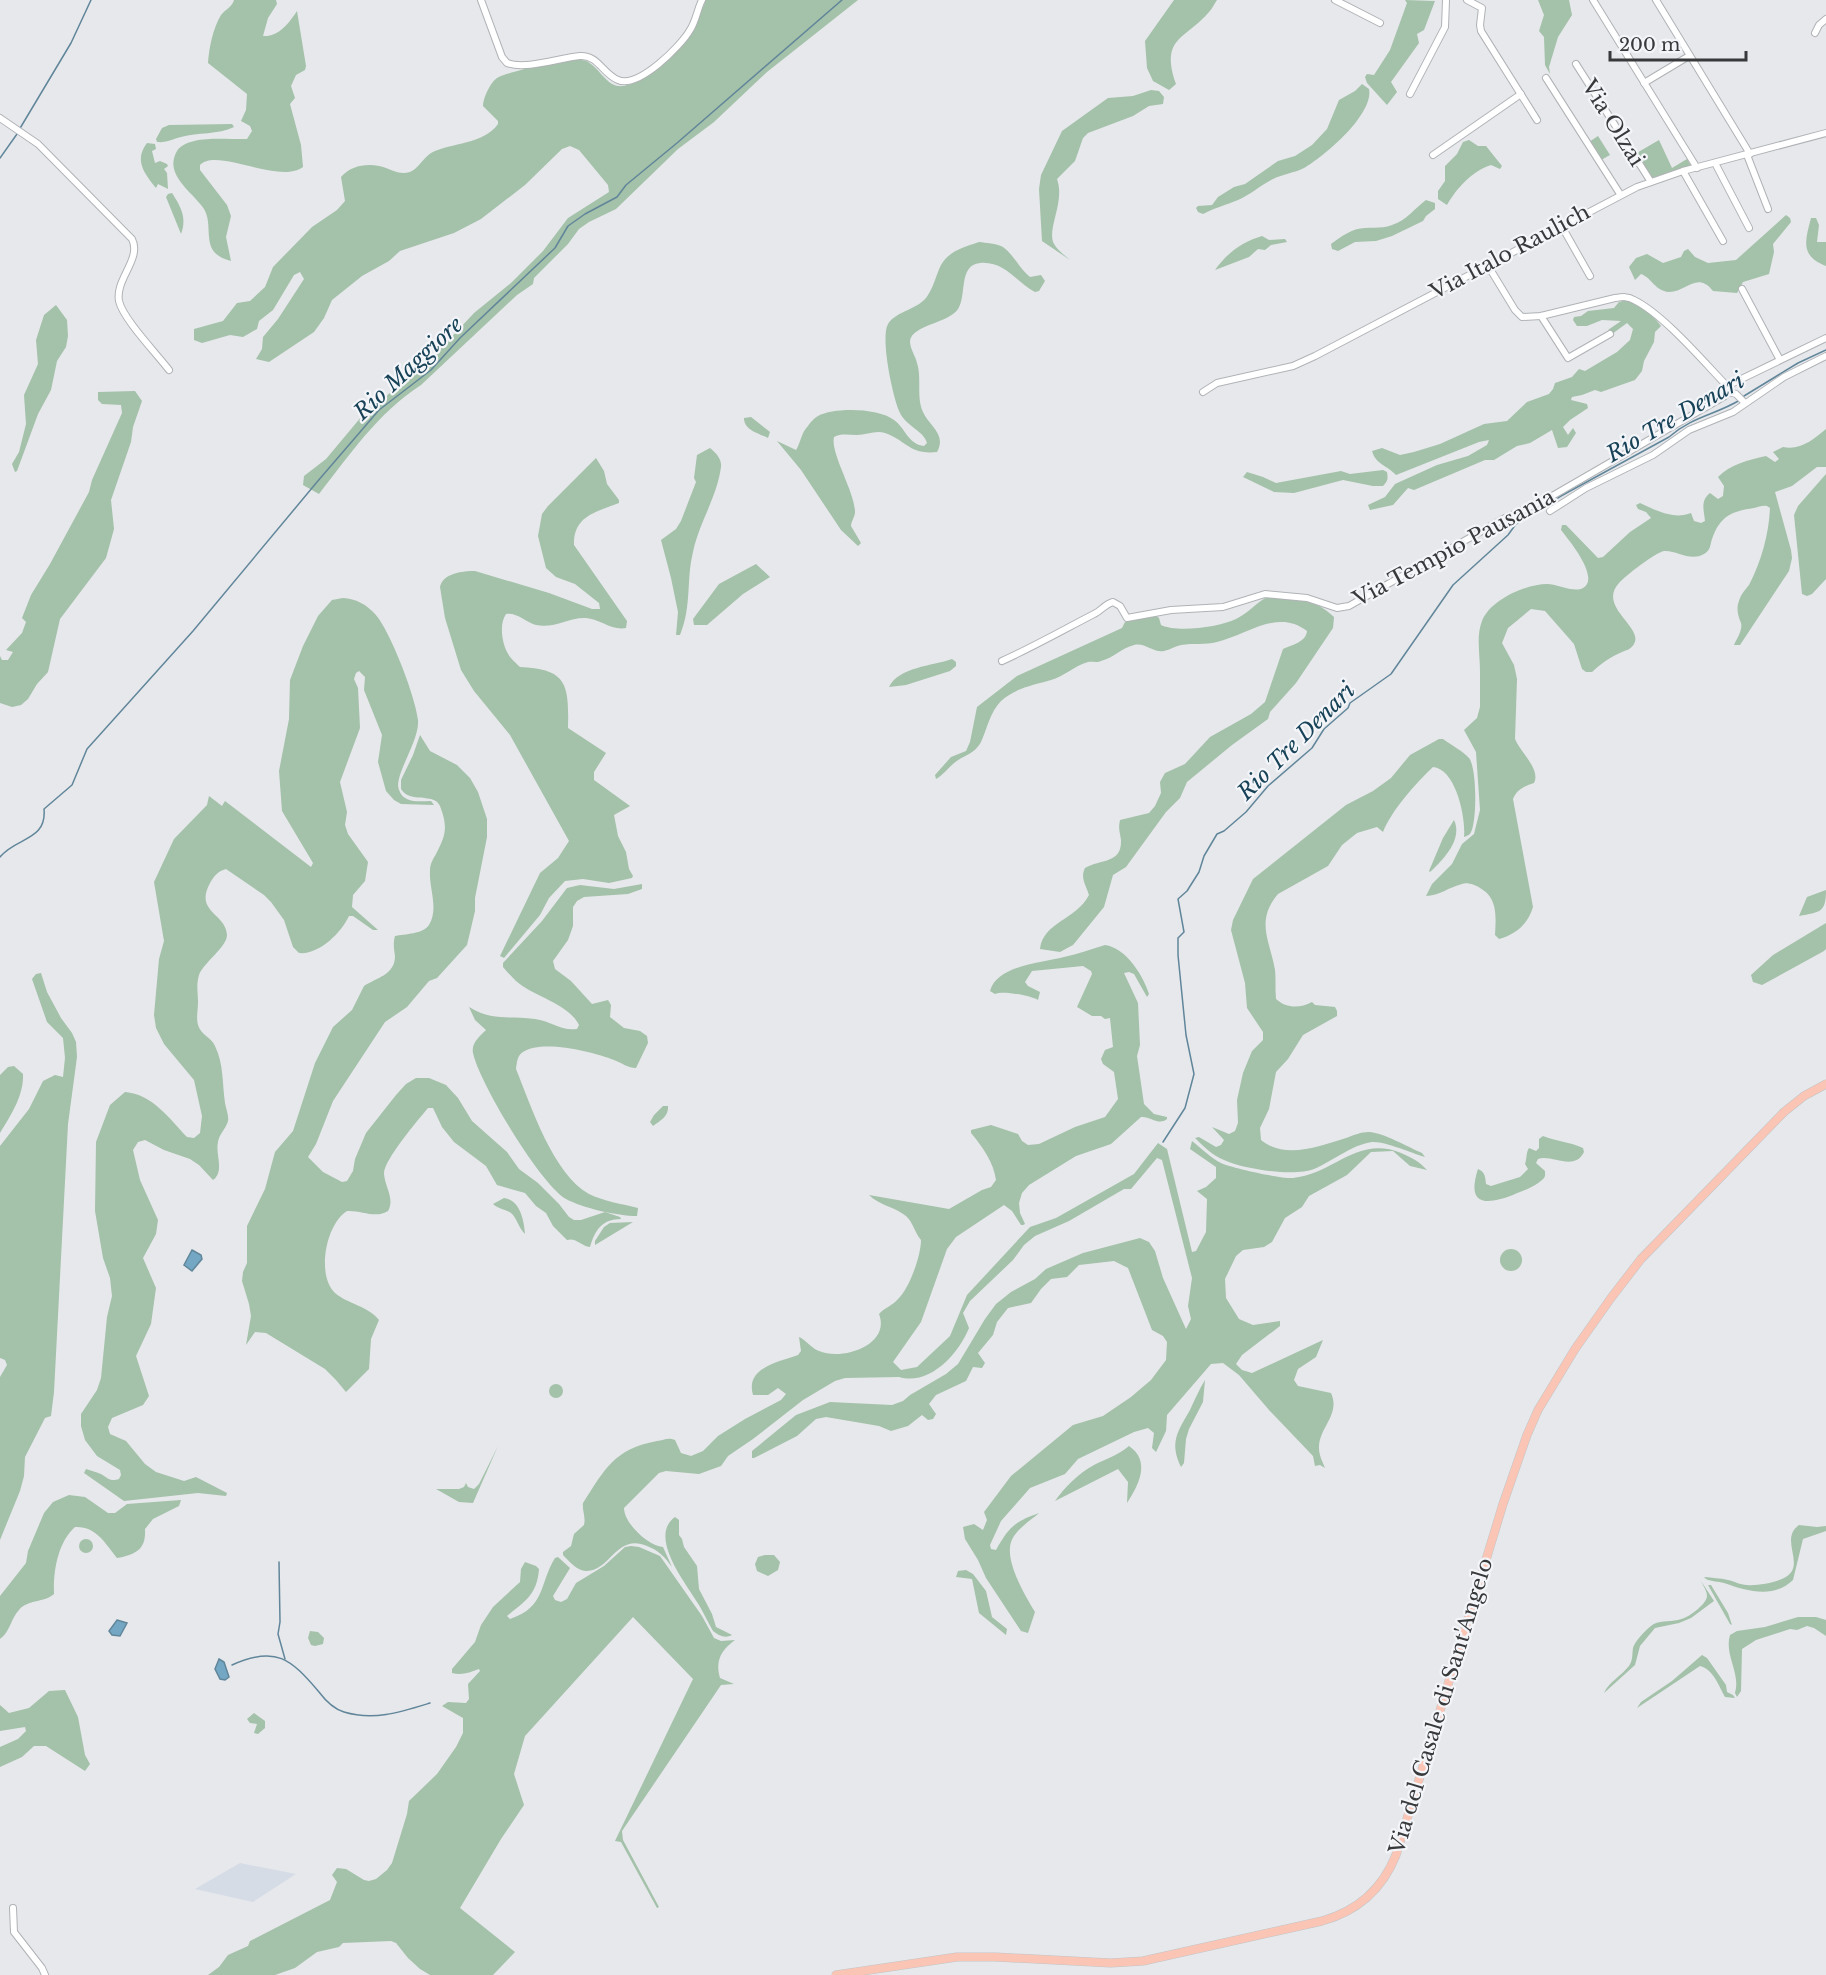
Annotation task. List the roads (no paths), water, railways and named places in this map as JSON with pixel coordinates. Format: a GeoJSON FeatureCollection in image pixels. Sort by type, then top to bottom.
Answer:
{"type":"FeatureCollection","features":[{"type":"Feature","properties":{"kind":"main road","name":"Via del Casale di Sant'Angelo"},"geometry":{"type":"LineString","coordinates":[[836,1975],[957,1957],[988,1956],[1116,1963],[1143,1961],[1322,1921],[1347,1912],[1370,1896],[1387,1874],[1396,1855],[1503,1504],[1530,1426],[1547,1394],[1566,1362],[1611,1298],[1653,1246],[1784,1112],[1810,1092],[1826,1084]]}},
{"type":"Feature","properties":{"kind":"street"},"geometry":{"type":"LineString","coordinates":[[481,0],[502,57],[508,64],[584,56],[596,61],[614,78],[622,81],[649,72],[679,44],[690,30],[702,0]]}},
{"type":"Feature","properties":{"kind":"street"},"geometry":{"type":"LineString","coordinates":[[1335,0],[1380,23]]}},
{"type":"Feature","properties":{"kind":"street"},"geometry":{"type":"LineString","coordinates":[[1410,94],[1445,27],[1446,0]]}},
{"type":"Feature","properties":{"kind":"street"},"geometry":{"type":"LineString","coordinates":[[1467,0],[1482,8],[1479,26],[1481,31],[1538,120]]}},
{"type":"Feature","properties":{"kind":"street"},"geometry":{"type":"LineString","coordinates":[[1593,0],[1697,168]]}},
{"type":"Feature","properties":{"kind":"street"},"geometry":{"type":"LineString","coordinates":[[1656,0],[1749,154],[1768,209]]}},
{"type":"Feature","properties":{"kind":"street"},"geometry":{"type":"LineString","coordinates":[[1815,33],[1819,25],[1826,20]]}},
{"type":"Feature","properties":{"kind":"street"},"geometry":{"type":"LineString","coordinates":[[1644,83],[1689,56]]}},
{"type":"Feature","properties":{"kind":"street","name":"Via Olzai"},"geometry":{"type":"LineString","coordinates":[[1576,63],[1651,182]]}},
{"type":"Feature","properties":{"kind":"street"},"geometry":{"type":"LineString","coordinates":[[1546,78],[1620,195]]}},
{"type":"Feature","properties":{"kind":"street"},"geometry":{"type":"LineString","coordinates":[[1433,155],[1521,94]]}},
{"type":"Feature","properties":{"kind":"street"},"geometry":{"type":"LineString","coordinates":[[0,118],[38,144],[132,239],[134,249],[120,285],[120,303],[128,318],[169,370]]}},
{"type":"Feature","properties":{"kind":"street","name":"Via Italo Raulich"},"geometry":{"type":"LineString","coordinates":[[1203,392],[1217,383],[1293,366],[1315,356],[1561,225],[1651,182],[1683,171],[1826,134]]}},
{"type":"Feature","properties":{"kind":"street"},"geometry":{"type":"LineString","coordinates":[[1715,163],[1749,228]]}},
{"type":"Feature","properties":{"kind":"street"},"geometry":{"type":"LineString","coordinates":[[1683,171],[1724,242]]}},
{"type":"Feature","properties":{"kind":"street"},"geometry":{"type":"LineString","coordinates":[[1561,225],[1590,276]]}},
{"type":"Feature","properties":{"kind":"street"},"geometry":{"type":"LineString","coordinates":[[1487,264],[1518,314],[1525,317],[1541,316],[1616,298],[1632,299],[1672,330],[1745,403]]}},
{"type":"Feature","properties":{"kind":"street"},"geometry":{"type":"LineString","coordinates":[[1742,289],[1780,360]]}},
{"type":"Feature","properties":{"kind":"street"},"geometry":{"type":"LineString","coordinates":[[1541,316],[1568,357],[1610,334]]}},
{"type":"Feature","properties":{"kind":"street","name":"Via Tempio Pausania"},"geometry":{"type":"LineString","coordinates":[[1002,661],[1035,647],[1098,612],[1107,603],[1113,602],[1120,606],[1127,618],[1171,610],[1223,607],[1265,594],[1307,598],[1337,608],[1349,606],[1503,519],[1547,499],[1700,410],[1780,360],[1826,338]]}},
{"type":"Feature","properties":{"kind":"street"},"geometry":{"type":"LineString","coordinates":[[1550,511],[1586,488],[1653,455],[1689,429],[1730,413],[1784,377],[1826,356]]}},
{"type":"Feature","properties":{"kind":"street"},"geometry":{"type":"LineString","coordinates":[[1700,410],[1706,422]]}},
{"type":"Feature","properties":{"kind":"street"},"geometry":{"type":"LineString","coordinates":[[13,1908],[14,1932],[45,1975]]}},
{"type":"Feature","properties":{"kind":"water"},"geometry":{"type":"Polygon","coordinates":[[[192,1250],[201,1255],[202,1259],[192,1271],[184,1265],[192,1250]]]}},
{"type":"Feature","properties":{"kind":"water"},"geometry":{"type":"Polygon","coordinates":[[[117,1620],[127,1623],[120,1636],[112,1635],[109,1631],[117,1620]]]}},
{"type":"Feature","properties":{"kind":"water"},"geometry":{"type":"Polygon","coordinates":[[[219,1659],[224,1662],[229,1677],[225,1680],[220,1679],[215,1669],[219,1659]]]}},
{"type":"Feature","properties":{"kind":"waterway"},"geometry":{"type":"LineString","coordinates":[[19,130],[71,43],[91,0]]}},
{"type":"Feature","properties":{"kind":"waterway","name":"Rio Maggiore"},"geometry":{"type":"LineString","coordinates":[[0,857],[36,833],[44,819],[44,809],[72,785],[87,749],[193,631],[379,410],[431,370],[460,338],[555,248],[568,226],[617,197],[626,185],[842,0]]}},
{"type":"Feature","properties":{"kind":"waterway"},"geometry":{"type":"LineString","coordinates":[[0,158],[17,134]]}},
{"type":"Feature","properties":{"kind":"waterway","name":"Rio Tre Denari"},"geometry":{"type":"LineString","coordinates":[[1744,396],[1798,363],[1826,350]]}},
{"type":"Feature","properties":{"kind":"waterway","name":"Rio Tre Denari"},"geometry":{"type":"LineString","coordinates":[[1163,1142],[1185,1108],[1194,1074],[1186,1035],[1178,955],[1178,938],[1184,932],[1178,899],[1187,891],[1199,872],[1204,856],[1217,834],[1224,831],[1246,812],[1268,786],[1312,748],[1324,729],[1348,708],[1350,703],[1391,674],[1453,585],[1508,535],[1516,524],[1561,496],[1669,437],[1687,424],[1740,400]]}},
{"type":"Feature","properties":{"kind":"waterway"},"geometry":{"type":"LineString","coordinates":[[279,1562],[280,1622],[278,1634],[285,1659]]}},
{"type":"Feature","properties":{"kind":"waterway"},"geometry":{"type":"LineString","coordinates":[[232,1665],[260,1656],[282,1659],[300,1671],[333,1706],[340,1711],[355,1715],[387,1714],[430,1703]]}}]}
